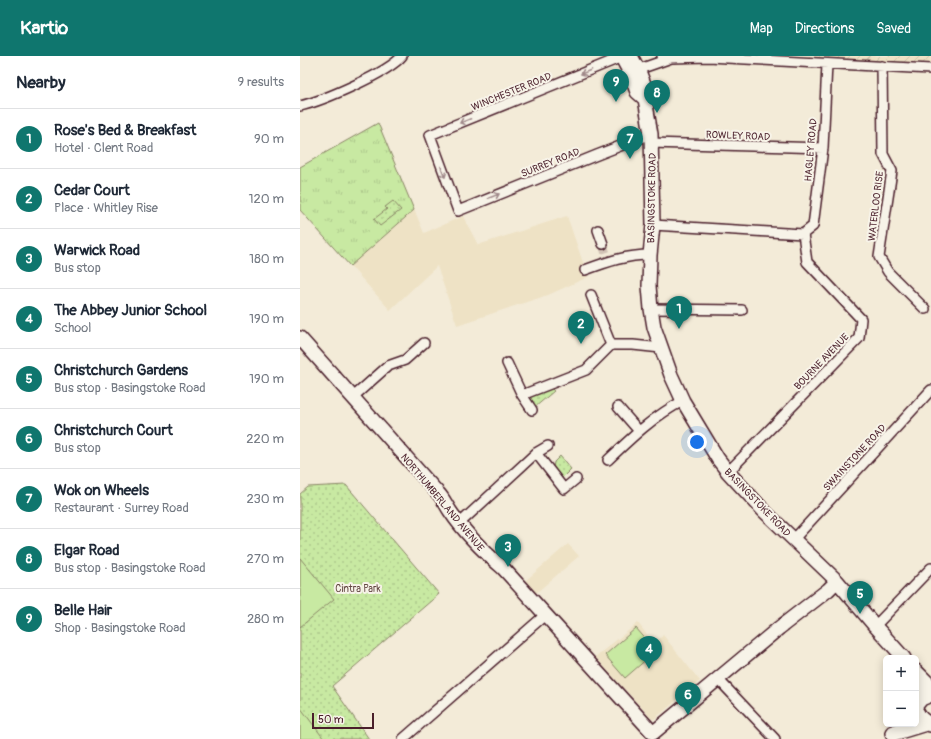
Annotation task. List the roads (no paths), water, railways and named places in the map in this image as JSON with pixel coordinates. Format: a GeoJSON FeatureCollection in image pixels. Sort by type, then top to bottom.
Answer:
{"type":"FeatureCollection","features":[{"type":"Feature","properties":{"kind":"main road"},"geometry":{"type":"LineString","coordinates":[[921,702],[919,718],[929,724]]}},
{"type":"Feature","properties":{"kind":"main road"},"geometry":{"type":"LineString","coordinates":[[892,734],[929,724]]}},
{"type":"Feature","properties":{"kind":"street"},"geometry":{"type":"LineString","coordinates":[[300,106],[348,88],[385,68],[402,56]]}},
{"type":"Feature","properties":{"kind":"street","name":"BASINGSTOKE ROAD"},"geometry":{"type":"LineString","coordinates":[[625,56],[634,71],[638,92],[646,100],[651,138],[652,225],[649,286],[654,327],[661,348],[683,400],[718,459],[728,472],[764,511],[837,581],[901,655]]}},
{"type":"Feature","properties":{"kind":"street","name":"WINCHESTER ROAD"},"geometry":{"type":"LineString","coordinates":[[458,211],[430,135],[625,56]]}},
{"type":"Feature","properties":{"kind":"street"},"geometry":{"type":"LineString","coordinates":[[662,56],[672,58],[708,57],[931,69]]}},
{"type":"Feature","properties":{"kind":"street"},"geometry":{"type":"LineString","coordinates":[[634,71],[672,58]]}},
{"type":"Feature","properties":{"kind":"street","name":"HAGLEY ROAD"},"geometry":{"type":"LineString","coordinates":[[803,234],[813,226],[823,148],[827,64]]}},
{"type":"Feature","properties":{"kind":"street","name":"WATERLOO RISE"},"geometry":{"type":"LineString","coordinates":[[882,66],[883,154],[892,171],[879,257],[888,272],[925,309]]}},
{"type":"Feature","properties":{"kind":"street","name":"ROWLEY ROAD"},"geometry":{"type":"LineString","coordinates":[[651,138],[823,148]]}},
{"type":"Feature","properties":{"kind":"street","name":"SURREY ROAD"},"geometry":{"type":"LineString","coordinates":[[458,211],[597,155],[651,138]]}},
{"type":"Feature","properties":{"kind":"street"},"geometry":{"type":"LineString","coordinates":[[652,225],[803,234]]}},
{"type":"Feature","properties":{"kind":"street"},"geometry":{"type":"LineString","coordinates":[[598,230],[603,244]]}},
{"type":"Feature","properties":{"kind":"street","name":"BOURNE AVENUE"},"geometry":{"type":"LineString","coordinates":[[728,472],[859,338],[861,319],[807,262],[803,234]]}},
{"type":"Feature","properties":{"kind":"street"},"geometry":{"type":"LineString","coordinates":[[586,270],[608,258],[650,255]]}},
{"type":"Feature","properties":{"kind":"street"},"geometry":{"type":"LineString","coordinates":[[591,295],[611,345]]}},
{"type":"Feature","properties":{"kind":"street"},"geometry":{"type":"LineString","coordinates":[[651,309],[742,310]]}},
{"type":"Feature","properties":{"kind":"street"},"geometry":{"type":"LineString","coordinates":[[352,398],[388,366],[404,360],[424,343]]}},
{"type":"Feature","properties":{"kind":"street","name":"NORTHUMBERLAND AVENUE"},"geometry":{"type":"LineString","coordinates":[[302,344],[438,493],[460,523],[545,615],[649,736]]}},
{"type":"Feature","properties":{"kind":"street"},"geometry":{"type":"LineString","coordinates":[[522,395],[586,370],[611,345],[633,345],[661,348]]}},
{"type":"Feature","properties":{"kind":"street"},"geometry":{"type":"LineString","coordinates":[[507,363],[522,395],[532,410]]}},
{"type":"Feature","properties":{"kind":"street","name":"SWAINSTONE ROAD"},"geometry":{"type":"LineString","coordinates":[[794,539],[931,390]]}},
{"type":"Feature","properties":{"kind":"street"},"geometry":{"type":"LineString","coordinates":[[608,460],[639,431],[666,410],[683,400]]}},
{"type":"Feature","properties":{"kind":"street"},"geometry":{"type":"LineString","coordinates":[[618,407],[639,431]]}},
{"type":"Feature","properties":{"kind":"street"},"geometry":{"type":"LineString","coordinates":[[460,523],[536,453],[548,446]]}},
{"type":"Feature","properties":{"kind":"street"},"geometry":{"type":"LineString","coordinates":[[536,453],[564,489],[576,479]]}},
{"type":"Feature","properties":{"kind":"street"},"geometry":{"type":"LineString","coordinates":[[876,626],[931,568]]}},
{"type":"Feature","properties":{"kind":"street"},"geometry":{"type":"LineString","coordinates":[[649,736],[779,628],[828,590],[837,581]]}},
{"type":"Feature","properties":{"kind":"street"},"geometry":{"type":"LineString","coordinates":[[403,739],[545,615]]}},
{"type":"Feature","properties":{"kind":"street"},"geometry":{"type":"LineString","coordinates":[[919,673],[931,686]]}},
{"type":"Feature","properties":{"kind":"street"},"geometry":{"type":"LineString","coordinates":[[718,678],[775,739]]}},
{"type":"Feature","properties":{"kind":"street"},"geometry":{"type":"LineString","coordinates":[[919,691],[921,702]]}},
{"type":"Feature","properties":{"kind":"tunnel"},"geometry":{"type":"LineString","coordinates":[[603,244],[606,254]]}},
{"type":"Feature","properties":{"kind":"place","name":"Belle Hair"},"geometry":{"type":"Point","coordinates":[616,102]}},
{"type":"Feature","properties":{"kind":"place","name":"Elgar Road"},"geometry":{"type":"Point","coordinates":[657,113]}},
{"type":"Feature","properties":{"kind":"place","name":"Wok on Wheels"},"geometry":{"type":"Point","coordinates":[630,159]}},
{"type":"Feature","properties":{"kind":"place","name":"Rose's Bed & Breakfast"},"geometry":{"type":"Point","coordinates":[679,329]}},
{"type":"Feature","properties":{"kind":"place","name":"Cedar Court"},"geometry":{"type":"Point","coordinates":[581,344]}},
{"type":"Feature","properties":{"kind":"place","name":"Warwick Road"},"geometry":{"type":"Point","coordinates":[508,567]}},
{"type":"Feature","properties":{"kind":"place","name":"Christchurch Gardens"},"geometry":{"type":"Point","coordinates":[860,614]}},
{"type":"Feature","properties":{"kind":"place","name":"The Abbey Junior School"},"geometry":{"type":"Point","coordinates":[649,669]}},
{"type":"Feature","properties":{"kind":"place","name":"Christchurch Court"},"geometry":{"type":"Point","coordinates":[688,715]}},
{"type":"Feature","properties":{"kind":"park label","name":"Cintra Park"},"geometry":{"type":"Point","coordinates":[358,588]}}]}
